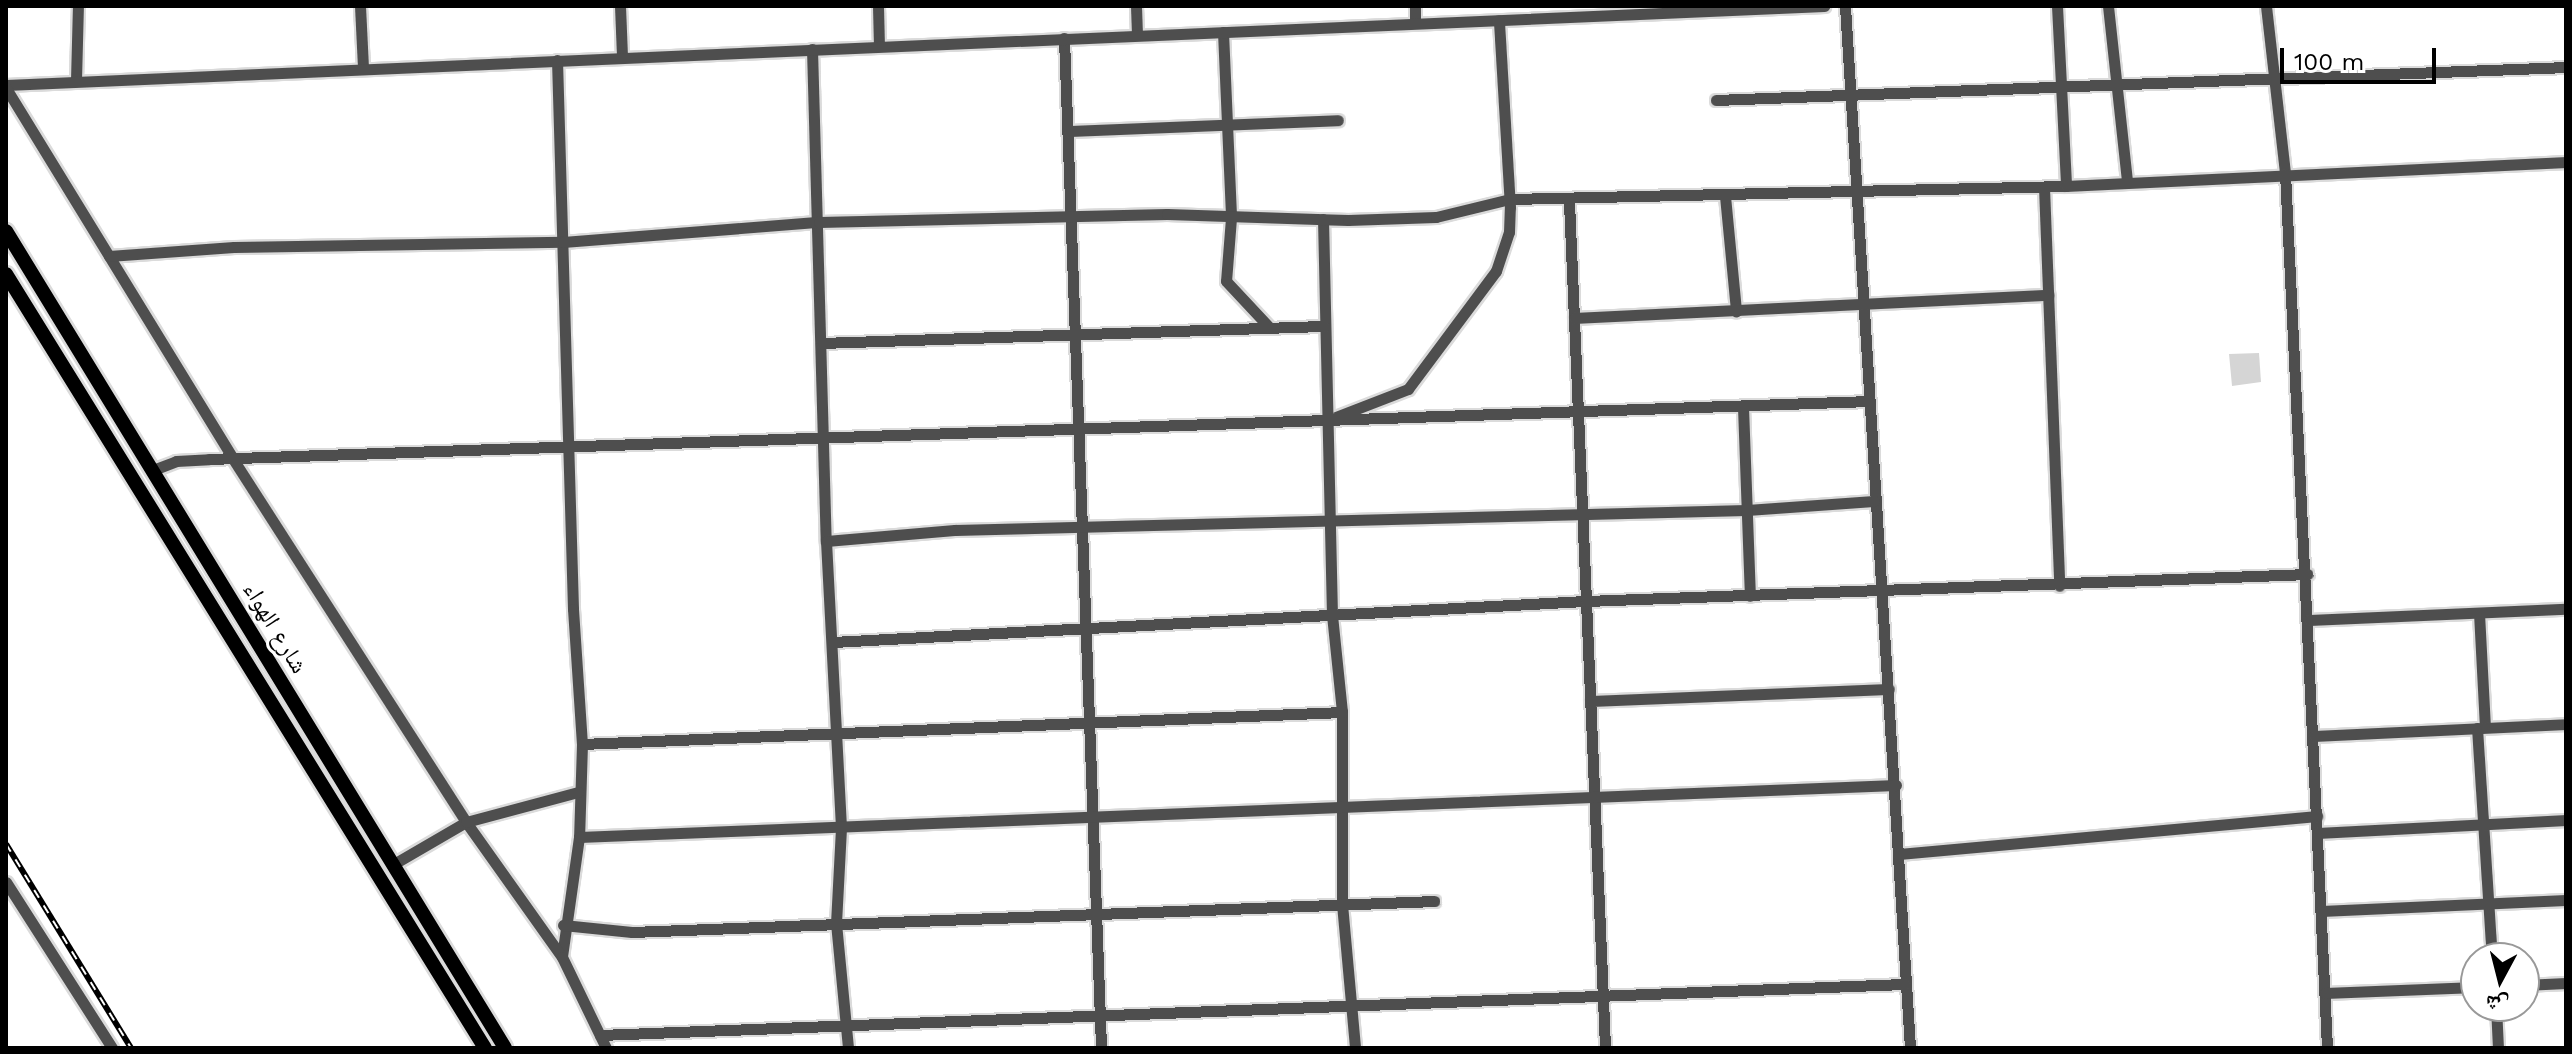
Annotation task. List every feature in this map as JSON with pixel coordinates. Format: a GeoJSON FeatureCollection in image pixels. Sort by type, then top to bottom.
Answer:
{"type":"FeatureCollection","features":[{"type":"Feature","properties":{"kind":"main road","name":"شارع الهواء"},"geometry":{"type":"LineString","coordinates":[[6,231],[505,1048]]}},
{"type":"Feature","properties":{"kind":"main road","name":"شارع الهواء"},"geometry":{"type":"LineString","coordinates":[[7,277],[485,1048]]}},
{"type":"Feature","properties":{"kind":"street"},"geometry":{"type":"LineString","coordinates":[[76,80],[78,6]]}},
{"type":"Feature","properties":{"kind":"street"},"geometry":{"type":"LineString","coordinates":[[360,6],[363,67]]}},
{"type":"Feature","properties":{"kind":"street"},"geometry":{"type":"LineString","coordinates":[[620,6],[622,56]]}},
{"type":"Feature","properties":{"kind":"street"},"geometry":{"type":"LineString","coordinates":[[878,6],[879,46]]}},
{"type":"Feature","properties":{"kind":"street"},"geometry":{"type":"LineString","coordinates":[[1136,6],[1137,35]]}},
{"type":"Feature","properties":{"kind":"street"},"geometry":{"type":"LineString","coordinates":[[1415,6],[1415,23]]}},
{"type":"Feature","properties":{"kind":"street"},"geometry":{"type":"LineString","coordinates":[[606,1048],[562,957],[466,822],[233,459],[6,86],[363,67],[1824,6]]}},
{"type":"Feature","properties":{"kind":"street"},"geometry":{"type":"LineString","coordinates":[[1845,6],[1867,401],[1896,785],[1910,1048]]}},
{"type":"Feature","properties":{"kind":"street"},"geometry":{"type":"LineString","coordinates":[[2057,6],[2066,186]]}},
{"type":"Feature","properties":{"kind":"street"},"geometry":{"type":"LineString","coordinates":[[2108,6],[2127,182]]}},
{"type":"Feature","properties":{"kind":"street"},"geometry":{"type":"LineString","coordinates":[[2266,6],[2277,81],[2285,173],[2307,574],[2327,1048]]}},
{"type":"Feature","properties":{"kind":"street"},"geometry":{"type":"LineString","coordinates":[[1325,421],[1408,389],[1492,280],[1509,232],[1510,199],[1499,20]]}},
{"type":"Feature","properties":{"kind":"street"},"geometry":{"type":"LineString","coordinates":[[1223,32],[1231,218],[1226,281],[1270,328]]}},
{"type":"Feature","properties":{"kind":"street"},"geometry":{"type":"LineString","coordinates":[[1064,38],[1085,529],[1087,726],[1101,1048]]}},
{"type":"Feature","properties":{"kind":"street"},"geometry":{"type":"LineString","coordinates":[[812,49],[819,222],[822,437],[841,828],[836,923],[848,1048]]}},
{"type":"Feature","properties":{"kind":"street"},"geometry":{"type":"LineString","coordinates":[[557,60],[568,447],[582,744],[578,792],[579,837],[563,925],[562,957]]}},
{"type":"Feature","properties":{"kind":"street"},"geometry":{"type":"LineString","coordinates":[[1716,100],[1850,99],[2566,67]]}},
{"type":"Feature","properties":{"kind":"street"},"geometry":{"type":"LineString","coordinates":[[1069,131],[1338,120]]}},
{"type":"Feature","properties":{"kind":"street"},"geometry":{"type":"LineString","coordinates":[[109,256],[234,247],[563,242],[819,222],[1072,216],[1436,217],[1510,199],[1569,202],[1855,188],[2044,187],[2285,173],[2566,162]]}},
{"type":"Feature","properties":{"kind":"street"},"geometry":{"type":"LineString","coordinates":[[2044,187],[2059,586]]}},
{"type":"Feature","properties":{"kind":"street"},"geometry":{"type":"LineString","coordinates":[[1725,196],[1736,311]]}},
{"type":"Feature","properties":{"kind":"street"},"geometry":{"type":"LineString","coordinates":[[1569,202],[1605,1048]]}},
{"type":"Feature","properties":{"kind":"street"},"geometry":{"type":"LineString","coordinates":[[1323,219],[1325,421],[1332,615],[1342,712],[1339,808],[1342,904],[1355,1048]]}},
{"type":"Feature","properties":{"kind":"street"},"geometry":{"type":"LineString","coordinates":[[1574,318],[2048,295]]}},
{"type":"Feature","properties":{"kind":"street"},"geometry":{"type":"LineString","coordinates":[[821,343],[1324,326]]}},
{"type":"Feature","properties":{"kind":"street"},"geometry":{"type":"LineString","coordinates":[[153,470],[176,461],[1867,401]]}},
{"type":"Feature","properties":{"kind":"street"},"geometry":{"type":"LineString","coordinates":[[1743,407],[1750,596]]}},
{"type":"Feature","properties":{"kind":"street"},"geometry":{"type":"LineString","coordinates":[[826,541],[955,530],[1747,510],[1874,501]]}},
{"type":"Feature","properties":{"kind":"street"},"geometry":{"type":"LineString","coordinates":[[833,642],[1586,601],[2059,586],[2307,574]]}},
{"type":"Feature","properties":{"kind":"street"},"geometry":{"type":"LineString","coordinates":[[2309,620],[2566,609]]}},
{"type":"Feature","properties":{"kind":"street"},"geometry":{"type":"LineString","coordinates":[[2479,613],[2483,821],[2491,942]]}},
{"type":"Feature","properties":{"kind":"street"},"geometry":{"type":"LineString","coordinates":[[1590,701],[1889,689]]}},
{"type":"Feature","properties":{"kind":"street"},"geometry":{"type":"LineString","coordinates":[[582,744],[1087,726],[1342,712]]}},
{"type":"Feature","properties":{"kind":"street"},"geometry":{"type":"LineString","coordinates":[[2314,736],[2566,724]]}},
{"type":"Feature","properties":{"kind":"street"},"geometry":{"type":"LineString","coordinates":[[579,837],[1896,785]]}},
{"type":"Feature","properties":{"kind":"street"},"geometry":{"type":"LineString","coordinates":[[392,865],[466,822],[578,792]]}},
{"type":"Feature","properties":{"kind":"street"},"geometry":{"type":"LineString","coordinates":[[1899,854],[2317,816]]}},
{"type":"Feature","properties":{"kind":"street"},"geometry":{"type":"LineString","coordinates":[[2318,833],[2483,821],[2566,820]]}},
{"type":"Feature","properties":{"kind":"street"},"geometry":{"type":"LineString","coordinates":[[6,882],[112,1048]]}},
{"type":"Feature","properties":{"kind":"street"},"geometry":{"type":"LineString","coordinates":[[2321,911],[2566,900]]}},
{"type":"Feature","properties":{"kind":"street"},"geometry":{"type":"LineString","coordinates":[[563,925],[632,932],[1434,901]]}},
{"type":"Feature","properties":{"kind":"street"},"geometry":{"type":"LineString","coordinates":[[2540,984],[2566,983]]}},
{"type":"Feature","properties":{"kind":"street"},"geometry":{"type":"LineString","coordinates":[[600,1035],[1353,1006],[1602,992],[1905,984]]}},
{"type":"Feature","properties":{"kind":"street"},"geometry":{"type":"LineString","coordinates":[[2325,993],[2460,988]]}},
{"type":"Feature","properties":{"kind":"street"},"geometry":{"type":"LineString","coordinates":[[2497,1022],[2498,1048]]}},
{"type":"Feature","properties":{"kind":"shaded area"},"geometry":{"type":"Polygon","coordinates":[[[2259,353],[2261,382],[2232,386],[2229,354],[2259,353]]]}},
{"type":"Feature","properties":{"kind":"railway"},"geometry":{"type":"LineString","coordinates":[[6,844],[131,1048]]}}]}
